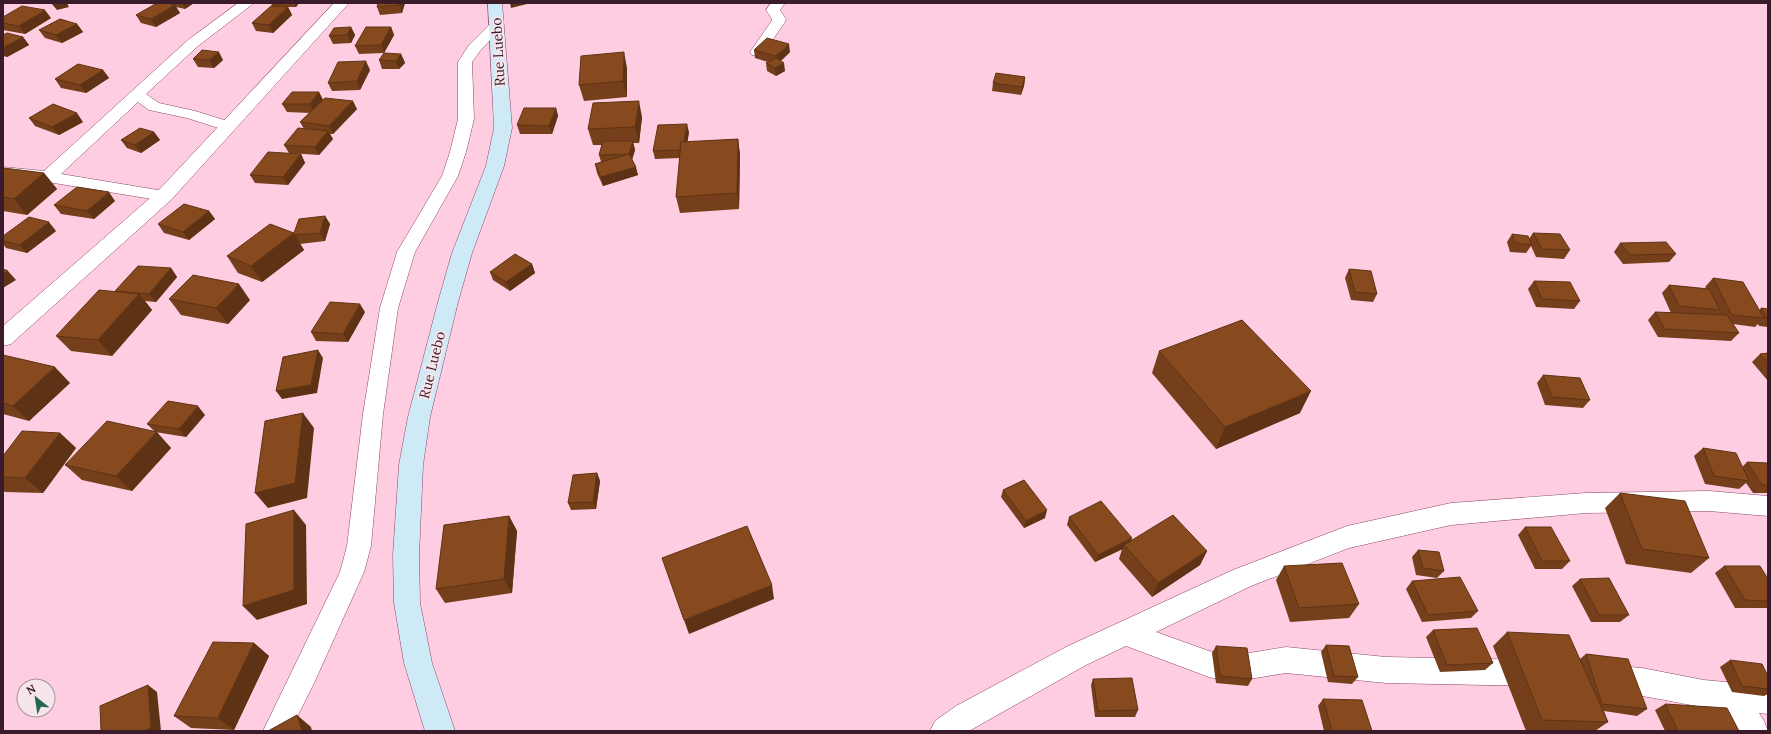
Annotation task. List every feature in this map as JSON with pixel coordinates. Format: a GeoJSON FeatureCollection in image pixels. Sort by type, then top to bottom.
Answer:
{"type":"FeatureCollection","features":[{"type":"Feature","properties":{"kind":"street"},"geometry":{"type":"LineString","coordinates":[[3,338],[164,196],[342,3]]}},
{"type":"Feature","properties":{"kind":"street","name":"Rue Luebo"},"geometry":{"type":"LineString","coordinates":[[440,731],[418,663],[407,603],[406,555],[411,465],[419,417],[448,302],[462,253],[494,166],[503,128],[495,3]]}},
{"type":"Feature","properties":{"kind":"street"},"geometry":{"type":"LineString","coordinates":[[944,731],[966,716],[1069,660],[1125,633],[1242,578],[1347,537],[1451,514],[1586,503],[1709,502],[1768,506]]}},
{"type":"Feature","properties":{"kind":"street"},"geometry":{"type":"LineString","coordinates":[[1125,633],[1209,664],[1231,669],[1286,660],[1386,670],[1572,675],[1642,682],[1704,694],[1768,700]]}},
{"type":"Feature","properties":{"kind":"street"},"geometry":{"type":"LineString","coordinates":[[1731,697],[1754,731]]}},
{"type":"Feature","properties":{"kind":"lane"},"geometry":{"type":"LineString","coordinates":[[48,177],[193,43],[247,3]]}},
{"type":"Feature","properties":{"kind":"lane"},"geometry":{"type":"LineString","coordinates":[[757,52],[778,22],[779,18],[774,10],[778,3]]}},
{"type":"Feature","properties":{"kind":"lane"},"geometry":{"type":"LineString","coordinates":[[276,731],[306,672],[352,572],[359,546],[373,414],[389,308],[406,252],[450,176],[458,152],[466,119],[465,62],[474,48],[496,25]]}},
{"type":"Feature","properties":{"kind":"lane"},"geometry":{"type":"LineString","coordinates":[[137,95],[154,107],[164,111],[190,114],[228,126]]}},
{"type":"Feature","properties":{"kind":"lane"},"geometry":{"type":"LineString","coordinates":[[5,173],[48,177],[164,196]]}},
{"type":"Feature","properties":{"kind":"building"},"geometry":{"type":"Polygon","coordinates":[[[157,3],[175,5],[151,19],[136,15],[157,3]]]}},
{"type":"Feature","properties":{"kind":"building"},"geometry":{"type":"Polygon","coordinates":[[[378,3],[399,3],[399,5],[377,7],[378,3]]]}},
{"type":"Feature","properties":{"kind":"building"},"geometry":{"type":"Polygon","coordinates":[[[22,6],[45,10],[19,26],[3,23],[3,17],[22,6]]]}},
{"type":"Feature","properties":{"kind":"building"},"geometry":{"type":"Polygon","coordinates":[[[271,6],[288,7],[269,25],[252,23],[271,6]]]}},
{"type":"Feature","properties":{"kind":"building"},"geometry":{"type":"Polygon","coordinates":[[[60,19],[77,24],[56,35],[39,30],[60,19]]]}},
{"type":"Feature","properties":{"kind":"building"},"geometry":{"type":"Polygon","coordinates":[[[351,27],[347,35],[329,36],[334,28],[351,27]]]}},
{"type":"Feature","properties":{"kind":"building"},"geometry":{"type":"Polygon","coordinates":[[[366,27],[391,27],[381,45],[355,46],[366,27]]]}},
{"type":"Feature","properties":{"kind":"building"},"geometry":{"type":"Polygon","coordinates":[[[7,33],[23,37],[3,48],[3,35],[7,33]]]}},
{"type":"Feature","properties":{"kind":"building"},"geometry":{"type":"Polygon","coordinates":[[[767,38],[789,44],[776,56],[754,50],[767,38]]]}},
{"type":"Feature","properties":{"kind":"building"},"geometry":{"type":"Polygon","coordinates":[[[202,50],[219,52],[209,60],[193,59],[202,50]]]}},
{"type":"Feature","properties":{"kind":"building"},"geometry":{"type":"Polygon","coordinates":[[[624,52],[623,81],[579,85],[581,56],[624,52]]]}},
{"type":"Feature","properties":{"kind":"building"},"geometry":{"type":"Polygon","coordinates":[[[384,53],[401,54],[396,61],[379,60],[384,53]]]}},
{"type":"Feature","properties":{"kind":"building"},"geometry":{"type":"Polygon","coordinates":[[[776,58],[784,63],[775,68],[766,63],[776,58]]]}},
{"type":"Feature","properties":{"kind":"building"},"geometry":{"type":"Polygon","coordinates":[[[366,61],[357,81],[328,83],[338,62],[366,61]]]}},
{"type":"Feature","properties":{"kind":"building"},"geometry":{"type":"Polygon","coordinates":[[[78,64],[103,70],[80,85],[55,79],[78,64]]]}},
{"type":"Feature","properties":{"kind":"building"},"geometry":{"type":"Polygon","coordinates":[[[996,73],[1025,77],[1022,87],[993,83],[996,73]]]}},
{"type":"Feature","properties":{"kind":"building"},"geometry":{"type":"Polygon","coordinates":[[[292,92],[319,92],[310,104],[282,104],[292,92]]]}},
{"type":"Feature","properties":{"kind":"building"},"geometry":{"type":"Polygon","coordinates":[[[325,98],[353,101],[329,126],[300,122],[325,98]]]}},
{"type":"Feature","properties":{"kind":"building"},"geometry":{"type":"Polygon","coordinates":[[[639,101],[635,127],[588,129],[593,103],[639,101]]]}},
{"type":"Feature","properties":{"kind":"building"},"geometry":{"type":"Polygon","coordinates":[[[53,104],[77,113],[52,127],[29,118],[53,104]]]}},
{"type":"Feature","properties":{"kind":"building"},"geometry":{"type":"Polygon","coordinates":[[[524,108],[556,108],[549,126],[517,125],[524,108]]]}},
{"type":"Feature","properties":{"kind":"building"},"geometry":{"type":"Polygon","coordinates":[[[687,124],[684,142],[681,142],[680,150],[653,151],[658,125],[687,124]]]}},
{"type":"Feature","properties":{"kind":"building"},"geometry":{"type":"Polygon","coordinates":[[[140,128],[154,132],[135,145],[121,140],[140,128]]]}},
{"type":"Feature","properties":{"kind":"building"},"geometry":{"type":"Polygon","coordinates":[[[298,128],[328,131],[315,147],[284,145],[298,128]]]}},
{"type":"Feature","properties":{"kind":"building"},"geometry":{"type":"Polygon","coordinates":[[[738,139],[737,193],[676,197],[681,142],[738,139]]]}},
{"type":"Feature","properties":{"kind":"building"},"geometry":{"type":"Polygon","coordinates":[[[603,141],[633,141],[629,154],[599,155],[603,141]]]}},
{"type":"Feature","properties":{"kind":"building"},"geometry":{"type":"Polygon","coordinates":[[[268,152],[301,154],[283,177],[250,175],[268,152]]]}},
{"type":"Feature","properties":{"kind":"building"},"geometry":{"type":"Polygon","coordinates":[[[629,154],[636,167],[601,177],[595,164],[629,154]]]}},
{"type":"Feature","properties":{"kind":"building"},"geometry":{"type":"Polygon","coordinates":[[[4,168],[44,173],[14,199],[3,197],[4,168]]]}},
{"type":"Feature","properties":{"kind":"building"},"geometry":{"type":"Polygon","coordinates":[[[77,187],[109,192],[87,211],[54,205],[77,187]]]}},
{"type":"Feature","properties":{"kind":"building"},"geometry":{"type":"Polygon","coordinates":[[[184,204],[209,211],[183,232],[158,224],[184,204]]]}},
{"type":"Feature","properties":{"kind":"building"},"geometry":{"type":"Polygon","coordinates":[[[325,216],[320,233],[295,235],[294,233],[299,219],[325,216]]]}},
{"type":"Feature","properties":{"kind":"building"},"geometry":{"type":"Polygon","coordinates":[[[29,217],[49,222],[20,245],[3,241],[3,236],[29,217]]]}},
{"type":"Feature","properties":{"kind":"building"},"geometry":{"type":"Polygon","coordinates":[[[270,224],[294,233],[251,266],[227,256],[270,224]]]}},
{"type":"Feature","properties":{"kind":"building"},"geometry":{"type":"Polygon","coordinates":[[[1533,233],[1560,234],[1570,250],[1542,249],[1533,233]]]}},
{"type":"Feature","properties":{"kind":"building"},"geometry":{"type":"Polygon","coordinates":[[[1512,234],[1528,236],[1532,245],[1515,243],[1512,234]]]}},
{"type":"Feature","properties":{"kind":"building"},"geometry":{"type":"Polygon","coordinates":[[[1666,242],[1676,254],[1630,255],[1620,243],[1666,242]]]}},
{"type":"Feature","properties":{"kind":"building"},"geometry":{"type":"Polygon","coordinates":[[[515,254],[532,264],[506,282],[490,272],[515,254]]]}},
{"type":"Feature","properties":{"kind":"building"},"geometry":{"type":"Polygon","coordinates":[[[138,266],[171,268],[149,294],[115,291],[138,266]]]}},
{"type":"Feature","properties":{"kind":"building"},"geometry":{"type":"Polygon","coordinates":[[[3,269],[8,271],[3,274],[3,269]]]}},
{"type":"Feature","properties":{"kind":"building"},"geometry":{"type":"Polygon","coordinates":[[[1349,269],[1371,271],[1377,294],[1355,292],[1349,269]]]}},
{"type":"Feature","properties":{"kind":"building"},"geometry":{"type":"Polygon","coordinates":[[[193,275],[239,284],[216,308],[169,299],[193,275]]]}},
{"type":"Feature","properties":{"kind":"building"},"geometry":{"type":"Polygon","coordinates":[[[1713,278],[1743,282],[1764,318],[1732,315],[1713,278]]]}},
{"type":"Feature","properties":{"kind":"building"},"geometry":{"type":"Polygon","coordinates":[[[1534,281],[1570,282],[1580,301],[1542,299],[1534,281]]]}},
{"type":"Feature","properties":{"kind":"building"},"geometry":{"type":"Polygon","coordinates":[[[1669,285],[1709,289],[1720,310],[1679,306],[1669,285]]]}},
{"type":"Feature","properties":{"kind":"building"},"geometry":{"type":"Polygon","coordinates":[[[99,290],[139,294],[98,340],[56,336],[99,290]]]}},
{"type":"Feature","properties":{"kind":"building"},"geometry":{"type":"Polygon","coordinates":[[[330,302],[360,304],[343,334],[311,332],[330,302]]]}},
{"type":"Feature","properties":{"kind":"building"},"geometry":{"type":"Polygon","coordinates":[[[1761,308],[1768,309],[1768,318],[1767,318],[1761,308]]]}},
{"type":"Feature","properties":{"kind":"building"},"geometry":{"type":"Polygon","coordinates":[[[1655,312],[1727,315],[1739,333],[1665,329],[1655,312]]]}},
{"type":"Feature","properties":{"kind":"building"},"geometry":{"type":"Polygon","coordinates":[[[1242,320],[1311,391],[1225,427],[1159,351],[1242,320]]]}},
{"type":"Feature","properties":{"kind":"building"},"geometry":{"type":"Polygon","coordinates":[[[318,350],[311,385],[276,391],[283,357],[318,350]]]}},
{"type":"Feature","properties":{"kind":"building"},"geometry":{"type":"Polygon","coordinates":[[[1768,353],[1768,363],[1760,354],[1768,353]]]}},
{"type":"Feature","properties":{"kind":"building"},"geometry":{"type":"Polygon","coordinates":[[[3,355],[55,367],[13,406],[3,403],[3,355]]]}},
{"type":"Feature","properties":{"kind":"building"},"geometry":{"type":"Polygon","coordinates":[[[1543,375],[1580,378],[1590,400],[1552,397],[1543,375]]]}},
{"type":"Feature","properties":{"kind":"building"},"geometry":{"type":"Polygon","coordinates":[[[168,401],[198,406],[179,429],[147,424],[168,401]]]}},
{"type":"Feature","properties":{"kind":"building"},"geometry":{"type":"Polygon","coordinates":[[[303,413],[295,483],[255,493],[265,421],[303,413]]]}},
{"type":"Feature","properties":{"kind":"building"},"geometry":{"type":"Polygon","coordinates":[[[107,421],[157,432],[116,476],[65,465],[107,421]]]}},
{"type":"Feature","properties":{"kind":"building"},"geometry":{"type":"Polygon","coordinates":[[[22,431],[60,433],[25,478],[3,477],[3,456],[22,431]]]}},
{"type":"Feature","properties":{"kind":"building"},"geometry":{"type":"Polygon","coordinates":[[[1703,448],[1736,453],[1749,481],[1714,476],[1703,448]]]}},
{"type":"Feature","properties":{"kind":"building"},"geometry":{"type":"Polygon","coordinates":[[[1747,462],[1767,463],[1768,485],[1762,485],[1747,462]]]}},
{"type":"Feature","properties":{"kind":"building"},"geometry":{"type":"Polygon","coordinates":[[[597,473],[593,502],[568,503],[573,475],[597,473]]]}},
{"type":"Feature","properties":{"kind":"building"},"geometry":{"type":"Polygon","coordinates":[[[1024,480],[1047,510],[1026,521],[1003,490],[1024,480]]]}},
{"type":"Feature","properties":{"kind":"building"},"geometry":{"type":"Polygon","coordinates":[[[1620,493],[1685,501],[1709,558],[1642,549],[1620,493]]]}},
{"type":"Feature","properties":{"kind":"building"},"geometry":{"type":"Polygon","coordinates":[[[1101,501],[1132,538],[1098,555],[1069,517],[1101,501]]]}},
{"type":"Feature","properties":{"kind":"building"},"geometry":{"type":"Polygon","coordinates":[[[294,510],[294,590],[243,606],[246,524],[294,510]]]}},
{"type":"Feature","properties":{"kind":"building"},"geometry":{"type":"Polygon","coordinates":[[[1173,515],[1207,551],[1158,583],[1124,545],[1173,515]]]}},
{"type":"Feature","properties":{"kind":"building"},"geometry":{"type":"Polygon","coordinates":[[[509,516],[504,579],[436,589],[444,525],[509,516]]]}},
{"type":"Feature","properties":{"kind":"building"},"geometry":{"type":"Polygon","coordinates":[[[747,526],[772,585],[684,620],[662,558],[747,526]]]}},
{"type":"Feature","properties":{"kind":"building"},"geometry":{"type":"Polygon","coordinates":[[[1525,527],[1551,527],[1570,561],[1542,561],[1525,527]]]}},
{"type":"Feature","properties":{"kind":"building"},"geometry":{"type":"Polygon","coordinates":[[[1418,550],[1439,552],[1444,571],[1423,568],[1418,550]]]}},
{"type":"Feature","properties":{"kind":"building"},"geometry":{"type":"Polygon","coordinates":[[[1342,563],[1359,604],[1299,608],[1284,566],[1342,563]]]}},
{"type":"Feature","properties":{"kind":"building"},"geometry":{"type":"Polygon","coordinates":[[[1724,566],[1760,566],[1768,579],[1768,601],[1745,600],[1724,566]]]}},
{"type":"Feature","properties":{"kind":"building"},"geometry":{"type":"Polygon","coordinates":[[[1460,577],[1478,611],[1428,615],[1412,581],[1460,577]]]}},
{"type":"Feature","properties":{"kind":"building"},"geometry":{"type":"Polygon","coordinates":[[[1609,578],[1629,615],[1599,615],[1580,579],[1609,578]]]}},
{"type":"Feature","properties":{"kind":"building"},"geometry":{"type":"Polygon","coordinates":[[[1477,628],[1493,663],[1447,665],[1433,630],[1477,628]]]}},
{"type":"Feature","properties":{"kind":"building"},"geometry":{"type":"Polygon","coordinates":[[[1507,632],[1569,635],[1608,722],[1542,720],[1507,632]]]}},
{"type":"Feature","properties":{"kind":"building"},"geometry":{"type":"Polygon","coordinates":[[[213,642],[254,643],[218,718],[174,716],[213,642]]]}},
{"type":"Feature","properties":{"kind":"building"},"geometry":{"type":"Polygon","coordinates":[[[1326,645],[1349,646],[1358,677],[1334,676],[1326,645]]]}},
{"type":"Feature","properties":{"kind":"building"},"geometry":{"type":"Polygon","coordinates":[[[1216,646],[1247,648],[1252,679],[1220,676],[1216,646]]]}},
{"type":"Feature","properties":{"kind":"building"},"geometry":{"type":"Polygon","coordinates":[[[1586,654],[1628,659],[1647,709],[1602,704],[1586,654]]]}},
{"type":"Feature","properties":{"kind":"building"},"geometry":{"type":"Polygon","coordinates":[[[1730,660],[1762,664],[1768,676],[1768,689],[1742,686],[1730,660]]]}},
{"type":"Feature","properties":{"kind":"building"},"geometry":{"type":"Polygon","coordinates":[[[1132,678],[1138,710],[1098,711],[1093,679],[1132,678]]]}},
{"type":"Feature","properties":{"kind":"building"},"geometry":{"type":"Polygon","coordinates":[[[148,685],[151,728],[144,731],[101,731],[100,706],[148,685]]]}},
{"type":"Feature","properties":{"kind":"building"},"geometry":{"type":"Polygon","coordinates":[[[1323,699],[1362,700],[1372,731],[1332,731],[1323,699]]]}},
{"type":"Feature","properties":{"kind":"building"},"geometry":{"type":"Polygon","coordinates":[[[1665,704],[1727,708],[1739,731],[1678,731],[1665,704]]]}},
{"type":"Feature","properties":{"kind":"building"},"geometry":{"type":"Polygon","coordinates":[[[297,715],[302,731],[268,731],[297,715]]]}}]}
